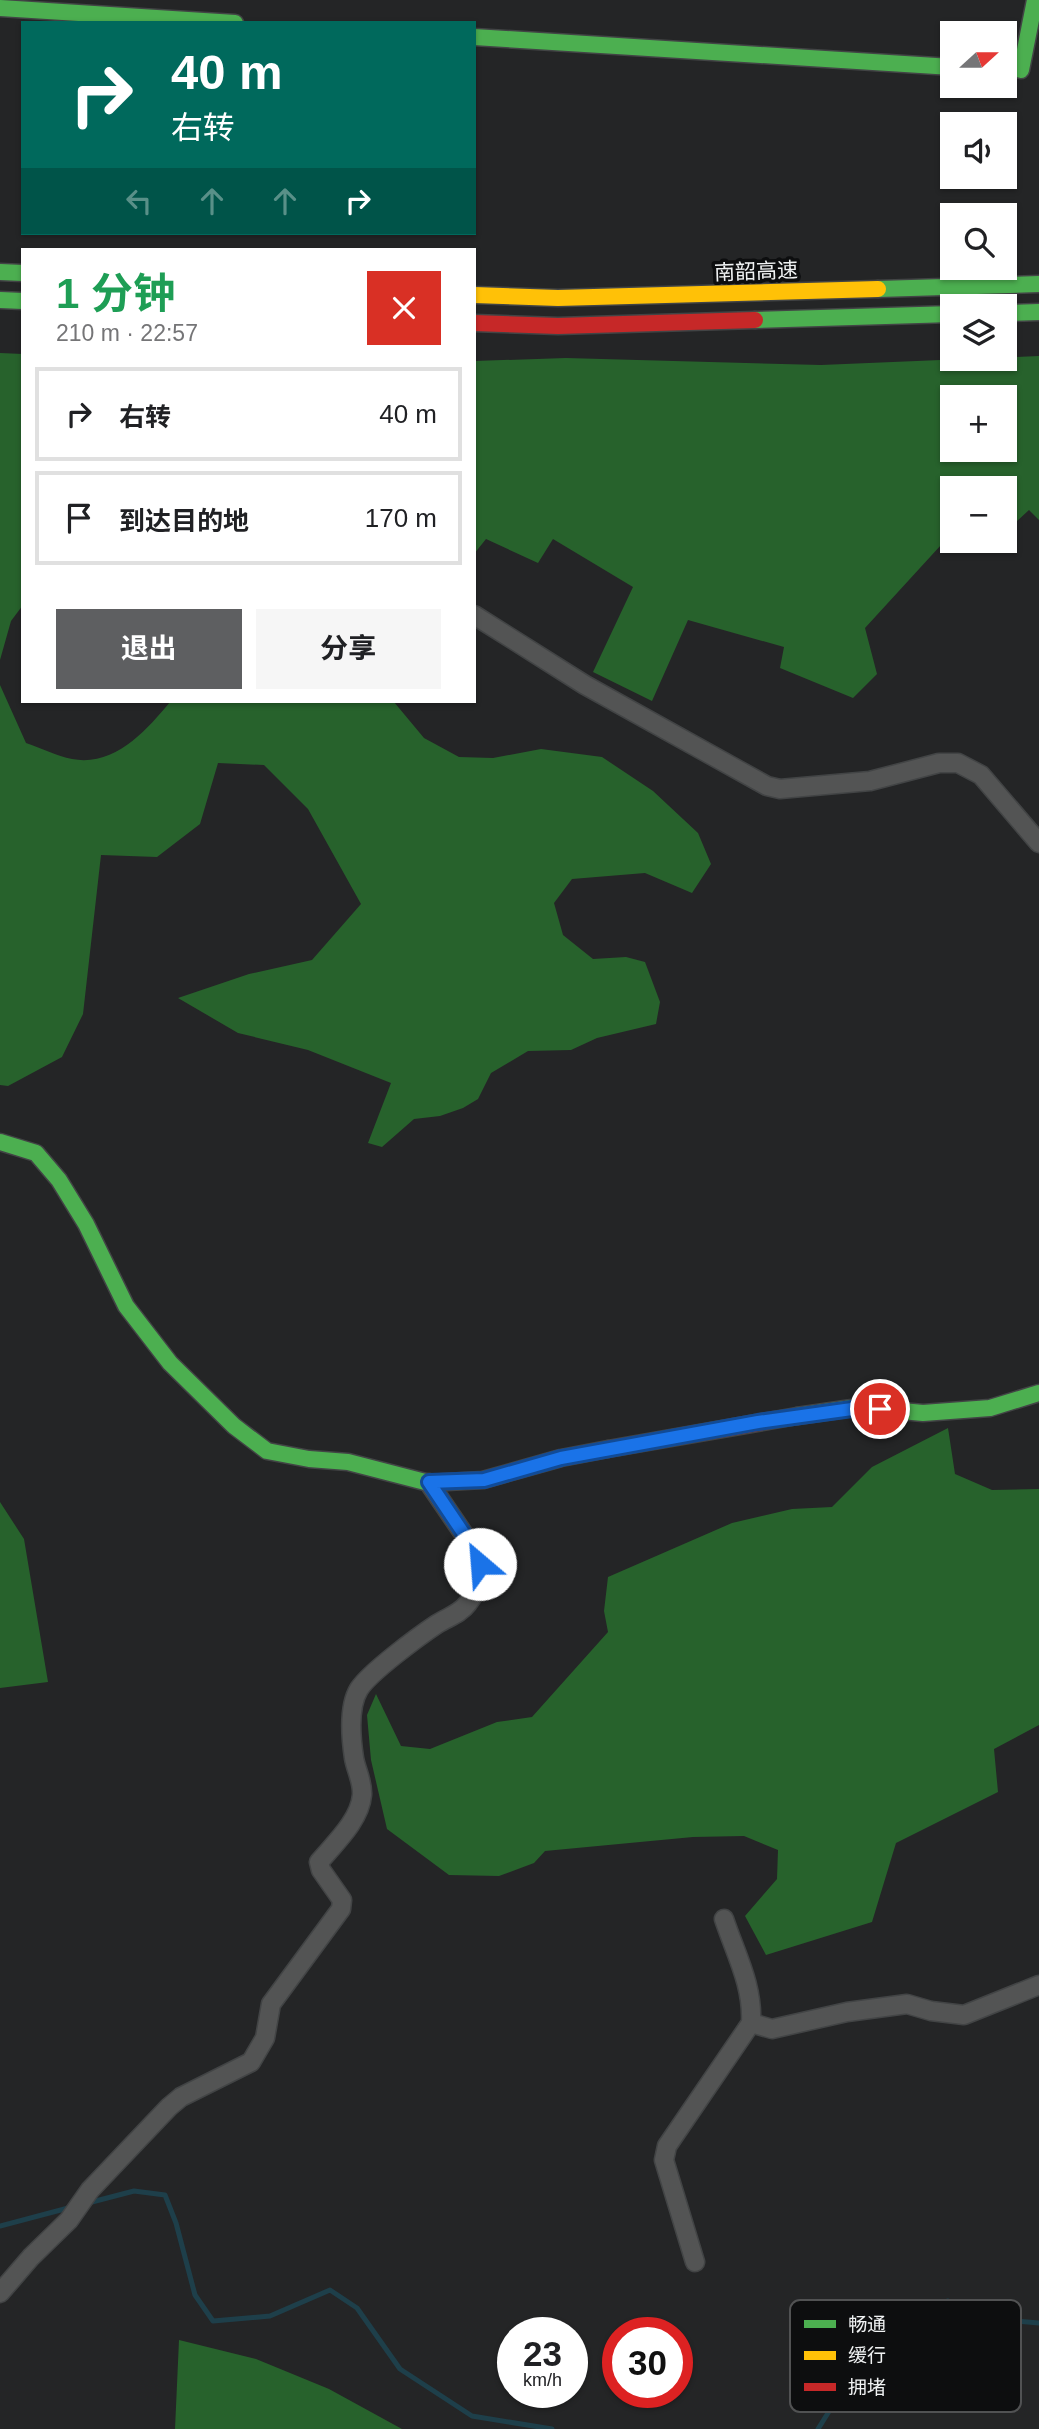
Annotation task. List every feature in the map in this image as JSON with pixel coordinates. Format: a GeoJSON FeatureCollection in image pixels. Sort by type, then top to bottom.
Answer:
{"type":"FeatureCollection","features":[{"type":"Feature","properties":{"kind":"main road"},"geometry":{"type":"LineString","coordinates":[[1021,70],[1035,0]]}},
{"type":"Feature","properties":{"kind":"main road"},"geometry":{"type":"LineString","coordinates":[[0,8],[204,21]]}},
{"type":"Feature","properties":{"kind":"main road"},"geometry":{"type":"LineString","coordinates":[[476,37],[940,66]]}},
{"type":"Feature","properties":{"kind":"main road"},"geometry":{"type":"LineString","coordinates":[[1017,70],[1039,70]]}},
{"type":"Feature","properties":{"kind":"main road"},"geometry":{"type":"LineString","coordinates":[[0,272],[21,274]]}},
{"type":"Feature","properties":{"kind":"main road","name":"南韶高速"},"geometry":{"type":"LineString","coordinates":[[476,295],[558,298],[1039,284]]}},
{"type":"Feature","properties":{"kind":"main road"},"geometry":{"type":"LineString","coordinates":[[0,300],[21,302]]}},
{"type":"Feature","properties":{"kind":"main road"},"geometry":{"type":"LineString","coordinates":[[1017,313],[1039,312]]}},
{"type":"Feature","properties":{"kind":"main road"},"geometry":{"type":"LineString","coordinates":[[476,323],[558,326],[940,314]]}},
{"type":"Feature","properties":{"kind":"main road"},"geometry":{"type":"LineString","coordinates":[[0,1142],[36,1153],[59,1180],[86,1224],[126,1306],[170,1363],[234,1426],[268,1451],[309,1459],[348,1462],[429,1482],[484,1480],[561,1458],[758,1422],[859,1408],[923,1413],[990,1408],[1039,1393]]}},
{"type":"Feature","properties":{"kind":"street"},"geometry":{"type":"LineString","coordinates":[[476,616],[585,685],[767,786],[780,789],[870,781],[939,763],[958,763],[981,775],[1039,843]]}},
{"type":"Feature","properties":{"kind":"street"},"geometry":{"type":"LineString","coordinates":[[0,2292],[69,2220],[90,2190],[181,2097],[251,2062],[265,2038],[271,2004],[341,1909],[342,1899],[321,1870],[319,1862],[349,1825],[362,1795],[351,1735],[352,1711],[359,1689],[390,1660],[438,1623],[461,1611],[470,1601],[477,1583],[480,1564],[476,1552],[429,1482]]}},
{"type":"Feature","properties":{"kind":"street"},"geometry":{"type":"LineString","coordinates":[[695,2262],[664,2160],[667,2146],[751,2023],[752,2004],[748,1983],[724,1919]]}},
{"type":"Feature","properties":{"kind":"street"},"geometry":{"type":"LineString","coordinates":[[751,2023],[772,2029],[847,2012],[906,2004],[931,2011],[964,2015],[1039,1985]]}},
{"type":"Feature","properties":{"kind":"green space"},"geometry":{"type":"Polygon","coordinates":[[[0,353],[21,354],[21,608],[11,621],[0,660],[0,353]]]}},
{"type":"Feature","properties":{"kind":"green space"},"geometry":{"type":"Polygon","coordinates":[[[1039,356],[1039,520],[1029,510],[1017,521],[1017,476],[940,476],[940,546],[865,628],[877,674],[853,698],[780,668],[784,647],[688,620],[652,701],[593,672],[633,587],[553,539],[538,563],[486,539],[476,552],[476,361],[566,358],[821,365],[940,360],[940,371],[1017,371],[1017,357],[1039,356]]]}},
{"type":"Feature","properties":{"kind":"green space"},"geometry":{"type":"Polygon","coordinates":[[[0,685],[26,743],[72,759],[87,760],[102,758],[128,744],[140,735],[169,703],[395,703],[424,738],[459,757],[493,758],[541,749],[602,757],[653,791],[698,833],[711,864],[692,893],[645,873],[572,879],[554,903],[563,935],[593,959],[626,957],[645,962],[660,1002],[656,1024],[597,1038],[571,1050],[528,1051],[491,1073],[478,1099],[440,1116],[414,1119],[382,1147],[368,1143],[391,1083],[308,1050],[238,1033],[178,998],[249,974],[312,960],[361,904],[308,809],[264,765],[218,763],[200,824],[157,857],[101,855],[83,1014],[62,1057],[8,1086],[0,1085],[0,685]]]}},
{"type":"Feature","properties":{"kind":"green space"},"geometry":{"type":"Polygon","coordinates":[[[948,1428],[955,1474],[992,1490],[1039,1489],[1039,1725],[994,1749],[998,1792],[896,1843],[872,1922],[766,1955],[745,1916],[777,1879],[778,1850],[744,1836],[693,1837],[545,1851],[534,1863],[499,1876],[449,1875],[387,1829],[371,1760],[367,1715],[376,1694],[401,1746],[430,1749],[497,1722],[532,1717],[608,1632],[604,1611],[608,1577],[732,1523],[792,1509],[832,1507],[872,1467],[948,1428]]]}},
{"type":"Feature","properties":{"kind":"green space"},"geometry":{"type":"Polygon","coordinates":[[[0,1502],[24,1539],[48,1682],[0,1688],[0,1502]]]}},
{"type":"Feature","properties":{"kind":"green space"},"geometry":{"type":"Polygon","coordinates":[[[179,2340],[256,2359],[329,2389],[402,2429],[175,2429],[179,2340]]]}},
{"type":"Feature","properties":{"kind":"waterway"},"geometry":{"type":"LineString","coordinates":[[88,2203],[134,2191],[165,2195],[176,2223],[195,2295],[213,2321],[270,2316],[330,2290],[357,2308],[400,2369],[472,2416],[552,2429]]}},
{"type":"Feature","properties":{"kind":"waterway"},"geometry":{"type":"LineString","coordinates":[[0,2226],[72,2207]]}},
{"type":"Feature","properties":{"kind":"waterway"},"geometry":{"type":"LineString","coordinates":[[1021,2321],[1039,2323]]}},
{"type":"Feature","properties":{"kind":"waterway"},"geometry":{"type":"LineString","coordinates":[[818,2429],[829,2412]]}},
{"type":"Feature","properties":{"kind":"traffic: fast"},"geometry":{"type":"LineString","coordinates":[[1021,70],[1035,0]]}},
{"type":"Feature","properties":{"kind":"traffic: fast"},"geometry":{"type":"LineString","coordinates":[[0,8],[204,21]]}},
{"type":"Feature","properties":{"kind":"traffic: fast"},"geometry":{"type":"LineString","coordinates":[[476,37],[940,66]]}},
{"type":"Feature","properties":{"kind":"traffic: fast"},"geometry":{"type":"LineString","coordinates":[[0,272],[21,273]]}},
{"type":"Feature","properties":{"kind":"traffic: fast"},"geometry":{"type":"LineString","coordinates":[[878,289],[1039,284]]}},
{"type":"Feature","properties":{"kind":"traffic: fast"},"geometry":{"type":"LineString","coordinates":[[0,300],[21,301]]}},
{"type":"Feature","properties":{"kind":"traffic: fast"},"geometry":{"type":"LineString","coordinates":[[1017,313],[1039,312]]}},
{"type":"Feature","properties":{"kind":"traffic: fast"},"geometry":{"type":"LineString","coordinates":[[755,320],[940,314]]}},
{"type":"Feature","properties":{"kind":"traffic: fast"},"geometry":{"type":"LineString","coordinates":[[0,1142],[36,1153],[59,1180],[86,1224],[126,1306],[170,1363],[234,1426],[267,1451],[309,1459],[348,1462],[429,1483],[483,1480],[561,1458],[608,1449]]}},
{"type":"Feature","properties":{"kind":"traffic: fast"},"geometry":{"type":"LineString","coordinates":[[797,1416],[859,1407],[923,1413],[990,1408],[1039,1393]]}},
{"type":"Feature","properties":{"kind":"traffic: slow"},"geometry":{"type":"LineString","coordinates":[[476,295],[558,298],[878,289]]}},
{"type":"Feature","properties":{"kind":"traffic: jam"},"geometry":{"type":"LineString","coordinates":[[476,323],[558,326],[755,320]]}},
{"type":"Feature","properties":{"kind":"traffic: jam"},"geometry":{"type":"LineString","coordinates":[[608,1449],[797,1416]]}},
{"type":"Feature","properties":{"kind":"route"},"geometry":{"type":"LineString","coordinates":[[480,1564],[476,1552],[429,1482],[484,1480],[561,1458],[669,1437],[859,1408],[880,1409]]}}]}
